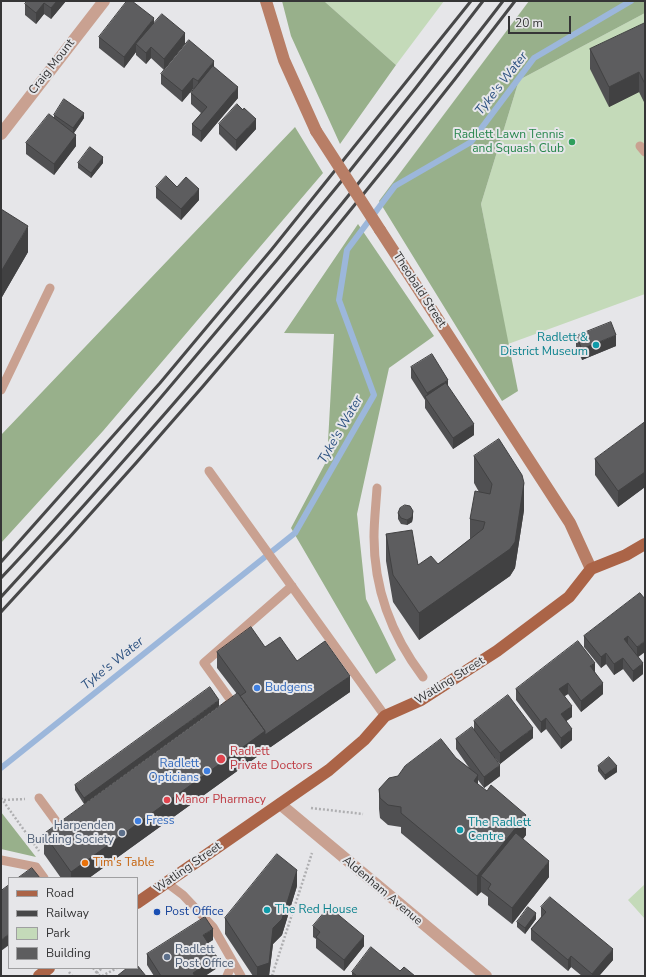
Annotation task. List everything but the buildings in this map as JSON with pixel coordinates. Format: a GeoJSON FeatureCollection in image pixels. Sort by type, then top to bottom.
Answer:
{"type":"FeatureCollection","features":[{"type":"Feature","properties":{"kind":"main road"},"geometry":{"type":"LineString","coordinates":[[591,569],[626,555],[645,544]]}},
{"type":"Feature","properties":{"kind":"main road","name":"Watling Street"},"geometry":{"type":"LineString","coordinates":[[138,902],[329,770],[364,740],[385,716],[422,700],[497,651],[569,597],[591,569]]}},
{"type":"Feature","properties":{"kind":"main road"},"geometry":{"type":"LineString","coordinates":[[39,976],[48,969]]}},
{"type":"Feature","properties":{"kind":"street","name":"Craig Mount"},"geometry":{"type":"LineString","coordinates":[[1,134],[104,1]]}},
{"type":"Feature","properties":{"kind":"street","name":"Theobald Street"},"geometry":{"type":"LineString","coordinates":[[266,1],[284,60],[316,131],[570,523],[591,569]]}},
{"type":"Feature","properties":{"kind":"street","name":"Aldenham Avenue"},"geometry":{"type":"LineString","coordinates":[[280,804],[486,976]]}},
{"type":"Feature","properties":{"kind":"lane"},"geometry":{"type":"LineString","coordinates":[[1,390],[50,288]]}},
{"type":"Feature","properties":{"kind":"lane"},"geometry":{"type":"LineString","coordinates":[[209,471],[385,716]]}},
{"type":"Feature","properties":{"kind":"lane"},"geometry":{"type":"LineString","coordinates":[[376,488],[374,536],[381,591],[398,640],[423,677]]}},
{"type":"Feature","properties":{"kind":"lane"},"geometry":{"type":"LineString","coordinates":[[220,711],[232,702],[204,663],[292,586]]}},
{"type":"Feature","properties":{"kind":"lane"},"geometry":{"type":"LineString","coordinates":[[39,798],[61,828],[74,819]]}},
{"type":"Feature","properties":{"kind":"lane"},"geometry":{"type":"LineString","coordinates":[[1,860],[36,866],[43,877]]}},
{"type":"Feature","properties":{"kind":"lane"},"geometry":{"type":"LineString","coordinates":[[167,883],[183,895],[213,927],[241,976]]}},
{"type":"Feature","properties":{"kind":"lane"},"geometry":{"type":"LineString","coordinates":[[227,976],[233,962]]}},
{"type":"Feature","properties":{"kind":"path"},"geometry":{"type":"LineString","coordinates":[[2,799],[39,798]]}},
{"type":"Feature","properties":{"kind":"path"},"geometry":{"type":"LineString","coordinates":[[2,799],[40,852]]}},
{"type":"Feature","properties":{"kind":"path"},"geometry":{"type":"LineString","coordinates":[[311,808],[362,814]]}},
{"type":"Feature","properties":{"kind":"path"},"geometry":{"type":"LineString","coordinates":[[272,976],[317,836]]}},
{"type":"Feature","properties":{"kind":"path"},"geometry":{"type":"LineString","coordinates":[[100,975],[115,969]]}},
{"type":"Feature","properties":{"kind":"path"},"geometry":{"type":"LineString","coordinates":[[69,972],[72,976]]}},
{"type":"Feature","properties":{"kind":"green space"},"geometry":{"type":"Polygon","coordinates":[[[282,1],[324,1],[396,65],[340,144],[291,36],[282,1]]]}},
{"type":"Feature","properties":{"kind":"green space"},"geometry":{"type":"Polygon","coordinates":[[[324,1],[444,1],[396,65],[324,1]]]}},
{"type":"Feature","properties":{"kind":"green space"},"geometry":{"type":"Polygon","coordinates":[[[529,1],[645,1],[645,13],[519,80],[481,204],[518,391],[502,401],[379,201],[529,1]]]}},
{"type":"Feature","properties":{"kind":"green space","name":"Radlett Lawn Tennis and Squash Club"},"geometry":{"type":"Polygon","coordinates":[[[645,13],[645,294],[508,344],[481,204],[519,80],[645,13]]]}},
{"type":"Feature","properties":{"kind":"green space"},"geometry":{"type":"Polygon","coordinates":[[[295,127],[323,173],[103,431],[1,543],[1,435],[295,127]]]}},
{"type":"Feature","properties":{"kind":"green space"},"geometry":{"type":"Polygon","coordinates":[[[358,224],[434,336],[389,368],[357,514],[366,599],[396,660],[376,674],[291,528],[327,460],[334,334],[284,333],[358,224]]]}},
{"type":"Feature","properties":{"kind":"green space"},"geometry":{"type":"Polygon","coordinates":[[[1,812],[36,857],[1,849],[1,812]]]}},
{"type":"Feature","properties":{"kind":"green space"},"geometry":{"type":"Polygon","coordinates":[[[645,884],[645,919],[628,900],[645,884]]]}},
{"type":"Feature","properties":{"kind":"waterway","name":"Tyke's Water"},"geometry":{"type":"LineString","coordinates":[[1,768],[295,533],[374,395],[339,300],[347,250],[395,186],[471,142],[534,58],[631,1]]}},
{"type":"Feature","properties":{"kind":"railway"},"geometry":{"type":"LineString","coordinates":[[1,562],[160,383],[272,249],[471,1]]}},
{"type":"Feature","properties":{"kind":"railway"},"geometry":{"type":"LineString","coordinates":[[1,578],[105,463],[276,260],[347,175],[483,1]]}},
{"type":"Feature","properties":{"kind":"railway"},"geometry":{"type":"LineString","coordinates":[[1,597],[158,422],[260,303],[310,243],[503,1]]}},
{"type":"Feature","properties":{"kind":"railway"},"geometry":{"type":"LineString","coordinates":[[1,612],[135,464],[266,313],[392,158],[515,1]]}},
{"type":"Feature","properties":{"kind":"place","name":"Radlett Lawn Tennis and Squash Club"},"geometry":{"type":"Point","coordinates":[572,142]}},
{"type":"Feature","properties":{"kind":"place","name":"Radlett & District Museum"},"geometry":{"type":"Point","coordinates":[596,345]}},
{"type":"Feature","properties":{"kind":"place","name":"Budgens"},"geometry":{"type":"Point","coordinates":[257,688]}},
{"type":"Feature","properties":{"kind":"place","name":"Radlett Private Doctors"},"geometry":{"type":"Point","coordinates":[221,759]}},
{"type":"Feature","properties":{"kind":"place","name":"Radlett Opticians"},"geometry":{"type":"Point","coordinates":[207,771]}},
{"type":"Feature","properties":{"kind":"place","name":"Manor Pharmacy"},"geometry":{"type":"Point","coordinates":[167,800]}},
{"type":"Feature","properties":{"kind":"place","name":"Fress"},"geometry":{"type":"Point","coordinates":[138,821]}},
{"type":"Feature","properties":{"kind":"place","name":"The Radlett Centre"},"geometry":{"type":"Point","coordinates":[460,830]}},
{"type":"Feature","properties":{"kind":"place","name":"Harpenden Building Society"},"geometry":{"type":"Point","coordinates":[122,833]}},
{"type":"Feature","properties":{"kind":"place","name":"Tim's Table"},"geometry":{"type":"Point","coordinates":[85,863]}},
{"type":"Feature","properties":{"kind":"place","name":"The Red House"},"geometry":{"type":"Point","coordinates":[267,910]}},
{"type":"Feature","properties":{"kind":"place","name":"Post Office"},"geometry":{"type":"Point","coordinates":[157,912]}},
{"type":"Feature","properties":{"kind":"place","name":"Radlett Post Office"},"geometry":{"type":"Point","coordinates":[167,957]}}]}
